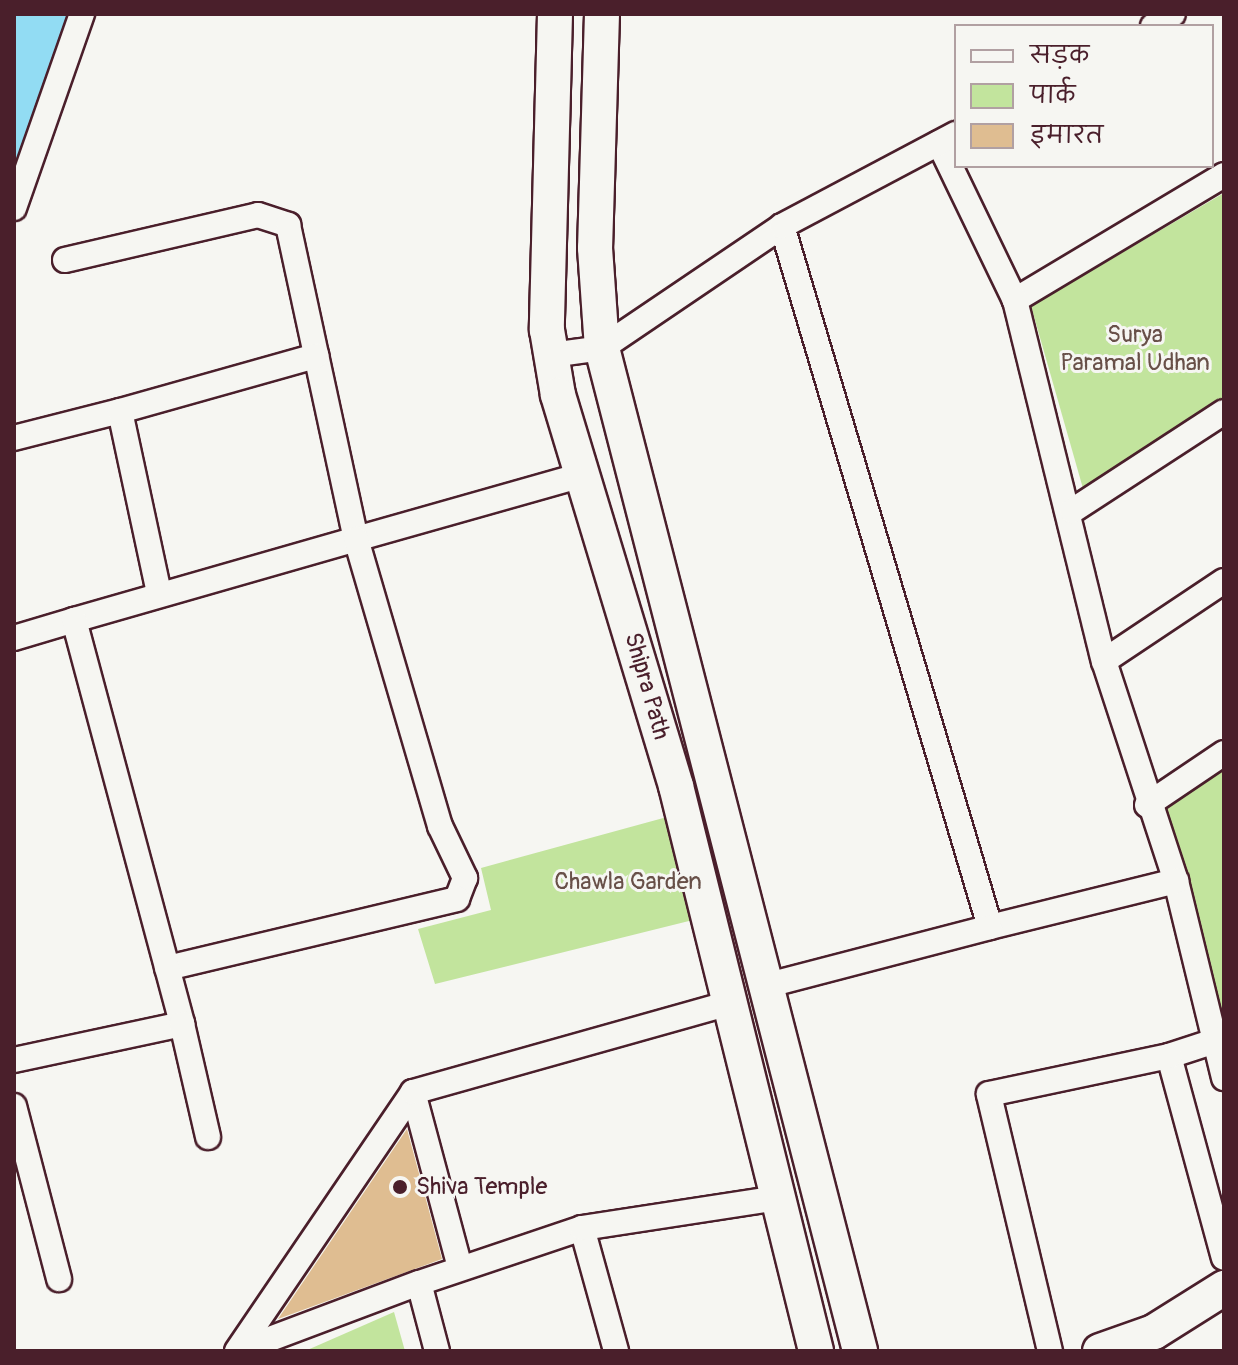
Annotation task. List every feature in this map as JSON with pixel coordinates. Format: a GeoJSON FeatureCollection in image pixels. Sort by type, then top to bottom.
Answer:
{"type":"FeatureCollection","features":[{"type":"Feature","properties":{"kind":"street"},"geometry":{"type":"LineString","coordinates":[[14,208],[82,14]]}},
{"type":"Feature","properties":{"kind":"street","name":"Shipra Path"},"geometry":{"type":"LineString","coordinates":[[555,14],[551,355],[730,1003],[816,1351]]}},
{"type":"Feature","properties":{"kind":"street","name":"Shipra Path"},"geometry":{"type":"LineString","coordinates":[[602,14],[595,248],[602,348],[860,1351]]}},
{"type":"Feature","properties":{"kind":"street"},"geometry":{"type":"LineString","coordinates":[[551,355],[602,348],[782,226],[948,139]]}},
{"type":"Feature","properties":{"kind":"street"},"geometry":{"type":"LineString","coordinates":[[960,168],[1015,300],[1072,511],[1104,661],[1147,805],[1176,881],[1219,1041],[1224,1078]]}},
{"type":"Feature","properties":{"kind":"street"},"geometry":{"type":"LineString","coordinates":[[1015,300],[1224,175]]}},
{"type":"Feature","properties":{"kind":"street"},"geometry":{"type":"LineString","coordinates":[[65,260],[275,215],[288,225],[356,539],[465,891],[167,968]]}},
{"type":"Feature","properties":{"kind":"street"},"geometry":{"type":"LineString","coordinates":[[782,226],[990,927]]}},
{"type":"Feature","properties":{"kind":"street"},"geometry":{"type":"LineString","coordinates":[[14,438],[316,356]]}},
{"type":"Feature","properties":{"kind":"street"},"geometry":{"type":"LineString","coordinates":[[120,411],[159,593]]}},
{"type":"Feature","properties":{"kind":"street"},"geometry":{"type":"LineString","coordinates":[[1072,511],[1224,412]]}},
{"type":"Feature","properties":{"kind":"street"},"geometry":{"type":"LineString","coordinates":[[14,638],[159,593],[586,474]]}},
{"type":"Feature","properties":{"kind":"street"},"geometry":{"type":"LineString","coordinates":[[1104,661],[1224,581]]}},
{"type":"Feature","properties":{"kind":"street"},"geometry":{"type":"LineString","coordinates":[[74,620],[182,1024],[208,1137]]}},
{"type":"Feature","properties":{"kind":"street"},"geometry":{"type":"LineString","coordinates":[[1147,805],[1224,753]]}},
{"type":"Feature","properties":{"kind":"street"},"geometry":{"type":"LineString","coordinates":[[768,985],[1176,881]]}},
{"type":"Feature","properties":{"kind":"street"},"geometry":{"type":"LineString","coordinates":[[238,1351],[413,1092],[730,1003]]}},
{"type":"Feature","properties":{"kind":"street"},"geometry":{"type":"LineString","coordinates":[[14,1060],[182,1024]]}},
{"type":"Feature","properties":{"kind":"street"},"geometry":{"type":"LineString","coordinates":[[1050,1351],[989,1094],[1169,1056],[1219,1041]]}},
{"type":"Feature","properties":{"kind":"street"},"geometry":{"type":"LineString","coordinates":[[1169,1056],[1224,1258]]}},
{"type":"Feature","properties":{"kind":"street"},"geometry":{"type":"LineString","coordinates":[[413,1092],[460,1268]]}},
{"type":"Feature","properties":{"kind":"street"},"geometry":{"type":"LineString","coordinates":[[14,1106],[59,1279]]}},
{"type":"Feature","properties":{"kind":"street"},"geometry":{"type":"LineString","coordinates":[[238,1351],[460,1268],[582,1228],[777,1198]]}},
{"type":"Feature","properties":{"kind":"street"},"geometry":{"type":"LineString","coordinates":[[582,1228],[616,1351]]}},
{"type":"Feature","properties":{"kind":"street"},"geometry":{"type":"LineString","coordinates":[[419,1283],[437,1351]]}},
{"type":"Feature","properties":{"kind":"street"},"geometry":{"type":"LineString","coordinates":[[1100,1351],[1154,1332],[1224,1288]]}},
{"type":"Feature","properties":{"kind":"green space","name":"Surya Paramal Udhan"},"geometry":{"type":"Polygon","coordinates":[[[1224,193],[1224,401],[1084,492],[1031,306],[1224,193]]]}},
{"type":"Feature","properties":{"kind":"green space"},"geometry":{"type":"Polygon","coordinates":[[[1224,753],[1224,1069],[1147,805],[1224,753]]]}},
{"type":"Feature","properties":{"kind":"green space","name":"Chawla Garden"},"geometry":{"type":"Polygon","coordinates":[[[667,817],[697,919],[435,984],[418,929],[491,910],[481,868],[667,817]]]}},
{"type":"Feature","properties":{"kind":"green space"},"geometry":{"type":"Polygon","coordinates":[[[394,1312],[405,1351],[305,1351],[394,1312]]]}},
{"type":"Feature","properties":{"kind":"water"},"geometry":{"type":"Polygon","coordinates":[[[14,14],[78,14],[14,197],[14,14]]]}},
{"type":"Feature","properties":{"kind":"building","name":"Shiva Temple"},"geometry":{"type":"Polygon","coordinates":[[[407,1129],[442,1259],[278,1319],[407,1129]]]}},
{"type":"Feature","properties":{"kind":"place","name":"Shiva Temple"},"geometry":{"type":"Point","coordinates":[400,1187]}}]}
